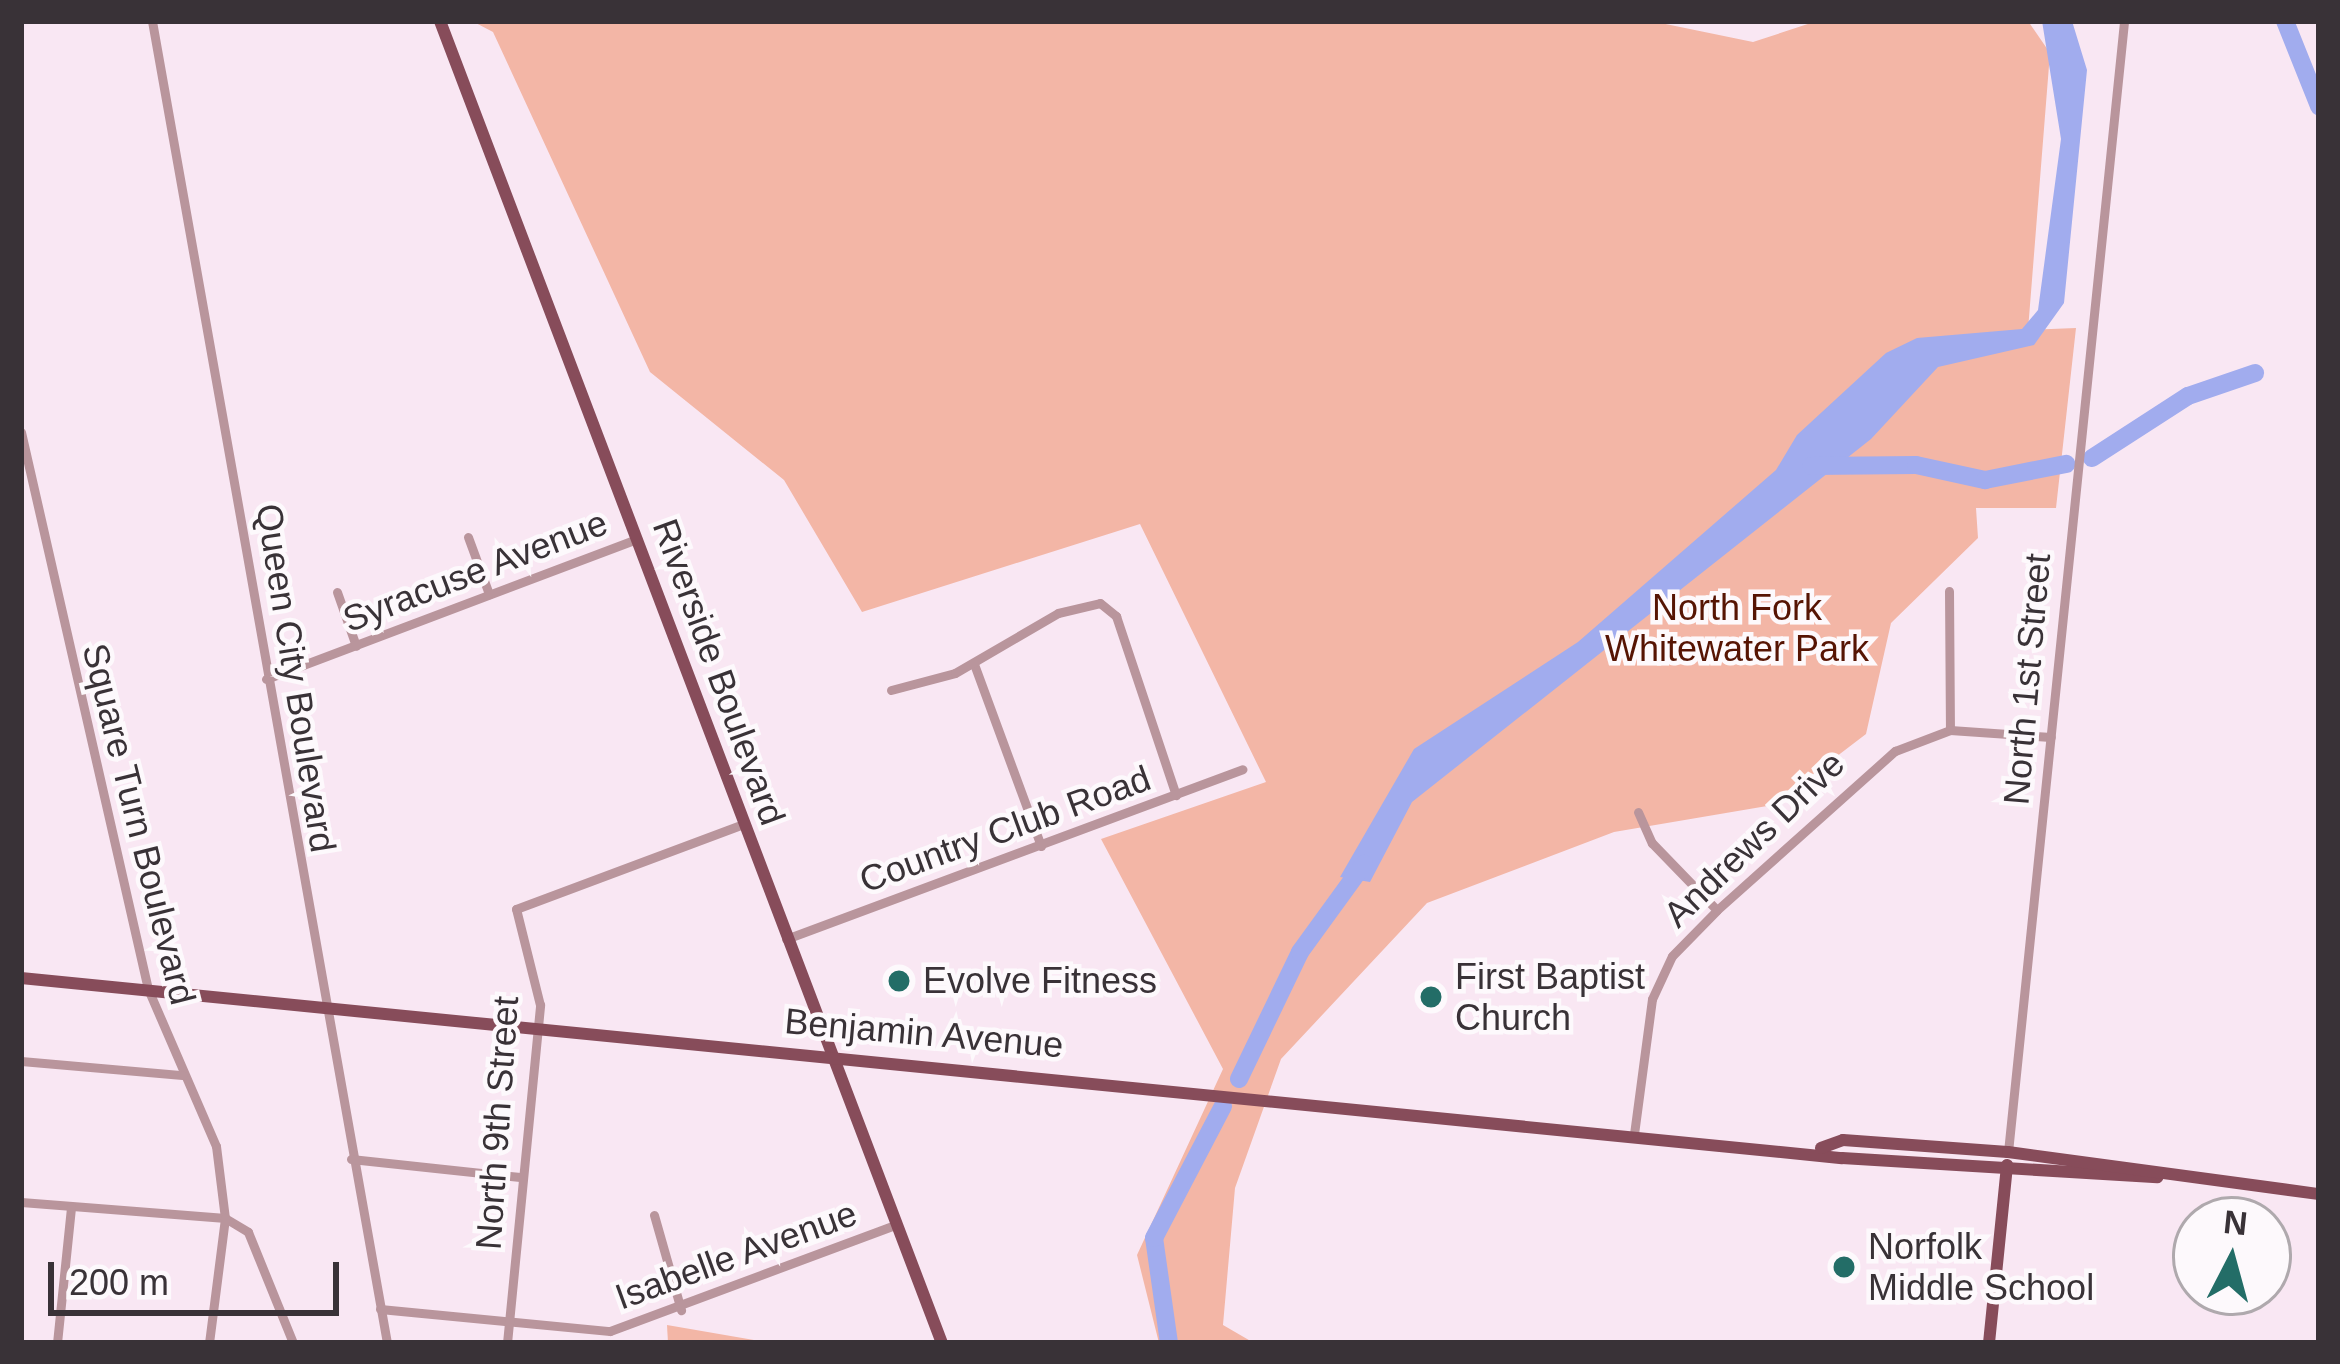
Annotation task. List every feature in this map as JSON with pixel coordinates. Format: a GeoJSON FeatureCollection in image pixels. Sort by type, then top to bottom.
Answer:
{"type":"FeatureCollection","features":[{"type":"Feature","properties":{"kind":"main road","name":"Riverside Boulevard"},"geometry":{"type":"LineString","coordinates":[[440,21],[637,538],[825,1053],[942,1343]]}},
{"type":"Feature","properties":{"kind":"main road","name":"Benjamin Avenue"},"geometry":{"type":"LineString","coordinates":[[21,978],[1634,1134],[1821,1148],[2006,1170],[2157,1177]]}},
{"type":"Feature","properties":{"kind":"main road","name":"Benjamin Avenue"},"geometry":{"type":"LineString","coordinates":[[1821,1148],[1843,1140],[2008,1152],[2157,1177]]}},
{"type":"Feature","properties":{"kind":"main road","name":"North 1st Street"},"geometry":{"type":"LineString","coordinates":[[1989,1343],[2008,1152]]}},
{"type":"Feature","properties":{"kind":"main road"},"geometry":{"type":"LineString","coordinates":[[2157,1177],[2319,1194]]}},
{"type":"Feature","properties":{"kind":"street","name":"Queen City Boulevard"},"geometry":{"type":"LineString","coordinates":[[152,21],[386,1343]]}},
{"type":"Feature","properties":{"kind":"street","name":"North 1st Street"},"geometry":{"type":"LineString","coordinates":[[2008,1152],[2124,21]]}},
{"type":"Feature","properties":{"kind":"street","name":"Square Turn Boulevard"},"geometry":{"type":"LineString","coordinates":[[21,433],[148,989],[215,1146],[225,1218],[209,1343]]}},
{"type":"Feature","properties":{"kind":"street"},"geometry":{"type":"LineString","coordinates":[[468,537],[489,594]]}},
{"type":"Feature","properties":{"kind":"street","name":"Syracuse Avenue"},"geometry":{"type":"LineString","coordinates":[[266,679],[637,538]]}},
{"type":"Feature","properties":{"kind":"street"},"geometry":{"type":"LineString","coordinates":[[1949,591],[1950,730]]}},
{"type":"Feature","properties":{"kind":"street"},"geometry":{"type":"LineString","coordinates":[[337,592],[356,646]]}},
{"type":"Feature","properties":{"kind":"street"},"geometry":{"type":"LineString","coordinates":[[890,690],[974,664],[1058,613],[1104,605],[1176,794]]}},
{"type":"Feature","properties":{"kind":"street"},"geometry":{"type":"LineString","coordinates":[[974,664],[1041,846]]}},
{"type":"Feature","properties":{"kind":"street","name":"Andrews Drive"},"geometry":{"type":"LineString","coordinates":[[1634,1134],[1652,999],[1672,956],[1717,910],[1870,766],[1950,730],[2051,736]]}},
{"type":"Feature","properties":{"kind":"street","name":"Country Club Road"},"geometry":{"type":"LineString","coordinates":[[786,939],[1242,770]]}},
{"type":"Feature","properties":{"kind":"street"},"geometry":{"type":"LineString","coordinates":[[1638,812],[1652,843],[1717,910]]}},
{"type":"Feature","properties":{"kind":"street","name":"North 9th Street"},"geometry":{"type":"LineString","coordinates":[[507,1343],[538,1026],[516,909],[743,824]]}},
{"type":"Feature","properties":{"kind":"street"},"geometry":{"type":"LineString","coordinates":[[21,1061],[182,1075]]}},
{"type":"Feature","properties":{"kind":"street"},"geometry":{"type":"LineString","coordinates":[[351,1159],[520,1177]]}},
{"type":"Feature","properties":{"kind":"street"},"geometry":{"type":"LineString","coordinates":[[21,1202],[225,1218],[248,1232],[292,1343]]}},
{"type":"Feature","properties":{"kind":"street"},"geometry":{"type":"LineString","coordinates":[[57,1343],[71,1207]]}},
{"type":"Feature","properties":{"kind":"street"},"geometry":{"type":"LineString","coordinates":[[653,1215],[681,1310]]}},
{"type":"Feature","properties":{"kind":"street","name":"Isabelle Avenue"},"geometry":{"type":"LineString","coordinates":[[380,1309],[610,1330],[681,1310],[896,1225]]}},
{"type":"Feature","properties":{"kind":"green space","name":"North Fork Whitewater Park"},"geometry":{"type":"Polygon","coordinates":[[[472,21],[1651,21],[1753,42],[1817,21],[2028,21],[2050,53],[2028,330],[2076,328],[2056,508],[1976,508],[1978,538],[1891,623],[1866,734],[1773,805],[1614,832],[1427,903],[1281,1059],[1235,1188],[1223,1325],[1254,1343],[1159,1343],[1137,1255],[1223,1069],[1101,839],[1266,782],[1140,524],[862,612],[784,480],[650,372],[493,32],[472,21]]]}},
{"type":"Feature","properties":{"kind":"green space"},"geometry":{"type":"Polygon","coordinates":[[[667,1325],[771,1343],[668,1343],[667,1325]]]}},
{"type":"Feature","properties":{"kind":"water"},"geometry":{"type":"Polygon","coordinates":[[[2042,21],[2072,21],[2087,70],[2064,303],[2034,345],[1938,367],[1871,439],[1412,802],[1370,882],[1340,877],[1414,749],[1578,642],[1776,470],[1797,435],[1886,353],[1917,338],[2022,329],[2038,310],[2061,139],[2042,21]]]}},
{"type":"Feature","properties":{"kind":"waterway"},"geometry":{"type":"LineString","coordinates":[[2285,21],[2319,106]]}},
{"type":"Feature","properties":{"kind":"waterway"},"geometry":{"type":"LineString","coordinates":[[2092,458],[2188,396],[2255,373]]}},
{"type":"Feature","properties":{"kind":"waterway"},"geometry":{"type":"LineString","coordinates":[[1811,466],[1916,465],[1985,480],[2066,464]]}},
{"type":"Feature","properties":{"kind":"waterway"},"geometry":{"type":"LineString","coordinates":[[1239,1079],[1300,952],[1364,864]]}},
{"type":"Feature","properties":{"kind":"waterway"},"geometry":{"type":"LineString","coordinates":[[1169,1343],[1154,1238],[1223,1106]]}},
{"type":"Feature","properties":{"kind":"place","name":"Evolve Fitness"},"geometry":{"type":"Point","coordinates":[899,981]}},
{"type":"Feature","properties":{"kind":"place","name":"First Baptist Church"},"geometry":{"type":"Point","coordinates":[1431,997]}},
{"type":"Feature","properties":{"kind":"place","name":"Norfolk Middle School"},"geometry":{"type":"Point","coordinates":[1844,1267]}}]}
